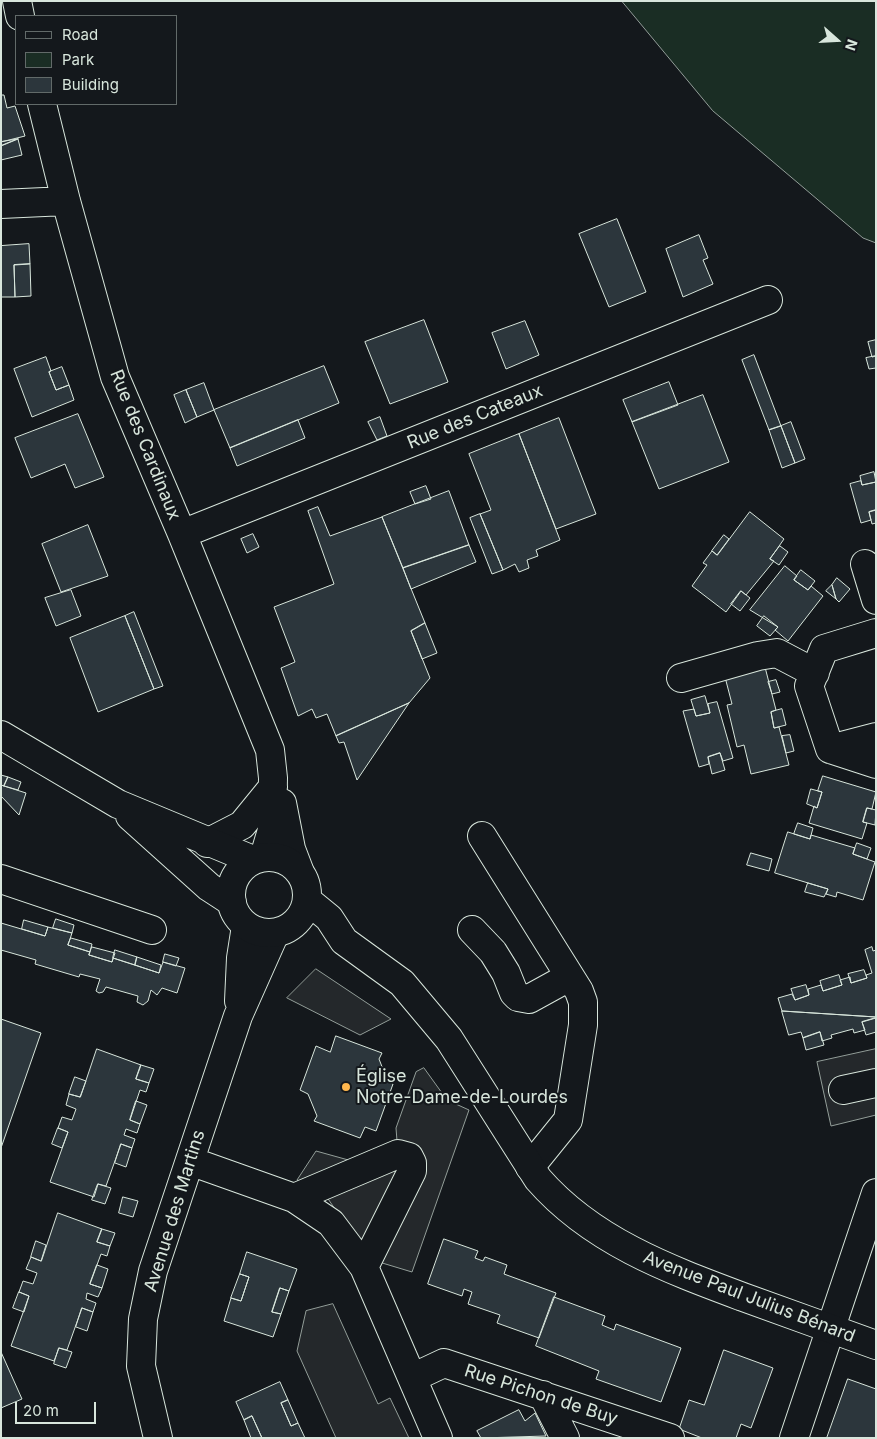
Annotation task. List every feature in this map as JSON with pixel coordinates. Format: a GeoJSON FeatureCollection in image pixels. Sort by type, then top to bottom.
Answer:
{"type":"FeatureCollection","features":[{"type":"Feature","properties":{"kind":"street"},"geometry":{"type":"LineString","coordinates":[[17,1],[20,15]]}},
{"type":"Feature","properties":{"kind":"street","name":"Rue des Cardinaux"},"geometry":{"type":"LineString","coordinates":[[42,105],[66,201],[115,377],[182,534],[270,750],[273,782],[272,830],[258,858]]}},
{"type":"Feature","properties":{"kind":"street"},"geometry":{"type":"LineString","coordinates":[[1,204],[66,201]]}},
{"type":"Feature","properties":{"kind":"street","name":"Rue des Cateaux"},"geometry":{"type":"LineString","coordinates":[[182,534],[768,300]]}},
{"type":"Feature","properties":{"kind":"street"},"geometry":{"type":"LineString","coordinates":[[865,564],[876,600]]}},
{"type":"Feature","properties":{"kind":"street"},"geometry":{"type":"LineString","coordinates":[[681,678],[758,656],[777,654],[819,661],[876,633]]}},
{"type":"Feature","properties":{"kind":"street"},"geometry":{"type":"LineString","coordinates":[[819,661],[810,686],[830,749]]}},
{"type":"Feature","properties":{"kind":"street"},"geometry":{"type":"LineString","coordinates":[[1,735],[118,804],[207,842],[258,858],[277,857],[289,862],[299,870],[307,890],[307,900],[298,919],[283,930],[265,933],[246,926],[240,919],[232,902],[231,890],[235,878],[242,867],[258,858]]}},
{"type":"Feature","properties":{"kind":"street"},"geometry":{"type":"LineString","coordinates":[[830,749],[876,737]]}},
{"type":"Feature","properties":{"kind":"street"},"geometry":{"type":"LineString","coordinates":[[830,749],[876,764]]}},
{"type":"Feature","properties":{"kind":"street"},"geometry":{"type":"LineString","coordinates":[[207,842],[242,825],[273,782]]}},
{"type":"Feature","properties":{"kind":"street","name":"Rue des Cardinaux"},"geometry":{"type":"LineString","coordinates":[[273,782],[281,800],[291,849],[299,870]]}},
{"type":"Feature","properties":{"kind":"street"},"geometry":{"type":"LineString","coordinates":[[118,804],[209,887],[232,902]]}},
{"type":"Feature","properties":{"kind":"street"},"geometry":{"type":"LineString","coordinates":[[482,836],[569,977],[582,1002],[583,1025],[568,1120],[530,1167]]}},
{"type":"Feature","properties":{"kind":"street"},"geometry":{"type":"LineString","coordinates":[[1,879],[152,930]]}},
{"type":"Feature","properties":{"kind":"street","name":"Avenue Paul Julius Bénard"},"geometry":{"type":"LineString","coordinates":[[307,900],[329,918],[344,941],[402,983],[449,1039],[530,1167],[547,1189],[594,1228],[631,1252],[679,1273],[876,1345]]}},
{"type":"Feature","properties":{"kind":"street","name":"Avenue des Martins"},"geometry":{"type":"LineString","coordinates":[[238,1016],[241,958],[246,926]]}},
{"type":"Feature","properties":{"kind":"street","name":"Avenue Paul Julius Bénard"},"geometry":{"type":"LineString","coordinates":[[283,930],[344,941]]}},
{"type":"Feature","properties":{"kind":"street","name":"Avenue des Martins"},"geometry":{"type":"LineString","coordinates":[[158,1438],[141,1366],[143,1319],[153,1271],[238,1016],[283,930]]}},
{"type":"Feature","properties":{"kind":"street"},"geometry":{"type":"LineString","coordinates":[[472,930],[493,952],[506,973],[514,994],[518,997],[529,999],[569,977]]}},
{"type":"Feature","properties":{"kind":"street"},"geometry":{"type":"LineString","coordinates":[[843,1090],[876,1083]]}},
{"type":"Feature","properties":{"kind":"street"},"geometry":{"type":"LineString","coordinates":[[294,1198],[398,1154],[408,1157],[412,1163],[412,1171],[364,1267]]}},
{"type":"Feature","properties":{"kind":"street"},"geometry":{"type":"LineString","coordinates":[[190,1161],[294,1198],[331,1223],[364,1267],[438,1438]]}},
{"type":"Feature","properties":{"kind":"street"},"geometry":{"type":"LineString","coordinates":[[794,1438],[875,1199]]}},
{"type":"Feature","properties":{"kind":"street","name":"Rue Pichon de Buy"},"geometry":{"type":"LineString","coordinates":[[412,1378],[444,1363],[543,1395],[656,1436]]}},
{"type":"Feature","properties":{"kind":"street"},"geometry":{"type":"LineString","coordinates":[[543,1395],[565,1438]]}},
{"type":"Feature","properties":{"kind":"green space"},"geometry":{"type":"Polygon","coordinates":[[[622,1],[876,1],[876,243],[863,238],[713,111],[622,1]]]}},
{"type":"Feature","properties":{"kind":"shaded area"},"geometry":{"type":"Polygon","coordinates":[[[316,969],[391,1019],[360,1035],[287,998],[316,969]]]}},
{"type":"Feature","properties":{"kind":"shaded area"},"geometry":{"type":"Polygon","coordinates":[[[876,1049],[876,1115],[831,1126],[817,1062],[876,1049]]]}},
{"type":"Feature","properties":{"kind":"shaded area"},"geometry":{"type":"Polygon","coordinates":[[[424,1068],[447,1100],[469,1110],[412,1272],[369,1259],[320,1187],[297,1180],[316,1151],[370,1166],[398,1154],[396,1128],[416,1072],[424,1068]]]}},
{"type":"Feature","properties":{"kind":"shaded area"},"geometry":{"type":"Polygon","coordinates":[[[333,1304],[378,1404],[390,1398],[409,1438],[336,1438],[297,1351],[306,1311],[333,1304]]]}},
{"type":"Feature","properties":{"kind":"building"},"geometry":{"type":"Polygon","coordinates":[[[1,95],[4,95],[7,108],[15,106],[25,136],[1,142],[1,95]]]}},
{"type":"Feature","properties":{"kind":"building"},"geometry":{"type":"Polygon","coordinates":[[[18,139],[1,146],[1,142],[18,139]]]}},
{"type":"Feature","properties":{"kind":"building"},"geometry":{"type":"Polygon","coordinates":[[[18,139],[22,155],[1,160],[1,146],[18,139]]]}},
{"type":"Feature","properties":{"kind":"building"},"geometry":{"type":"Polygon","coordinates":[[[617,219],[646,292],[609,307],[579,234],[617,219]]]}},
{"type":"Feature","properties":{"kind":"building"},"geometry":{"type":"Polygon","coordinates":[[[699,235],[708,258],[703,260],[713,284],[683,297],[666,249],[699,235]]]}},
{"type":"Feature","properties":{"kind":"building"},"geometry":{"type":"Polygon","coordinates":[[[29,244],[30,264],[14,265],[15,297],[1,297],[1,246],[29,244]]]}},
{"type":"Feature","properties":{"kind":"building"},"geometry":{"type":"Polygon","coordinates":[[[30,264],[31,296],[15,297],[14,265],[30,264]]]}},
{"type":"Feature","properties":{"kind":"building"},"geometry":{"type":"Polygon","coordinates":[[[424,320],[448,382],[390,404],[365,342],[424,320]]]}},
{"type":"Feature","properties":{"kind":"building"},"geometry":{"type":"Polygon","coordinates":[[[525,321],[539,355],[506,369],[492,333],[525,321]]]}},
{"type":"Feature","properties":{"kind":"building"},"geometry":{"type":"Polygon","coordinates":[[[876,340],[876,356],[872,357],[868,342],[876,340]]]}},
{"type":"Feature","properties":{"kind":"building"},"geometry":{"type":"Polygon","coordinates":[[[754,355],[781,426],[769,430],[742,360],[754,355]]]}},
{"type":"Feature","properties":{"kind":"building"},"geometry":{"type":"Polygon","coordinates":[[[876,356],[876,368],[869,369],[866,358],[876,356]]]}},
{"type":"Feature","properties":{"kind":"building"},"geometry":{"type":"Polygon","coordinates":[[[46,357],[56,390],[69,385],[74,400],[32,417],[14,369],[46,357]]]}},
{"type":"Feature","properties":{"kind":"building"},"geometry":{"type":"Polygon","coordinates":[[[324,366],[339,403],[230,448],[214,410],[324,366]]]}},
{"type":"Feature","properties":{"kind":"building"},"geometry":{"type":"Polygon","coordinates":[[[62,367],[69,385],[56,390],[49,372],[62,367]]]}},
{"type":"Feature","properties":{"kind":"building"},"geometry":{"type":"Polygon","coordinates":[[[669,382],[678,405],[632,422],[623,400],[669,382]]]}},
{"type":"Feature","properties":{"kind":"building"},"geometry":{"type":"Polygon","coordinates":[[[204,383],[214,410],[197,417],[186,390],[204,383]]]}},
{"type":"Feature","properties":{"kind":"building"},"geometry":{"type":"Polygon","coordinates":[[[186,390],[197,417],[185,423],[174,395],[186,390]]]}},
{"type":"Feature","properties":{"kind":"building"},"geometry":{"type":"Polygon","coordinates":[[[703,395],[729,462],[659,489],[632,422],[703,395]]]}},
{"type":"Feature","properties":{"kind":"building"},"geometry":{"type":"Polygon","coordinates":[[[78,414],[104,477],[75,488],[65,464],[31,478],[15,438],[78,414]]]}},
{"type":"Feature","properties":{"kind":"building"},"geometry":{"type":"Polygon","coordinates":[[[380,417],[387,436],[377,440],[368,422],[380,417]]]}},
{"type":"Feature","properties":{"kind":"building"},"geometry":{"type":"Polygon","coordinates":[[[559,418],[596,514],[556,529],[519,434],[559,418]]]}},
{"type":"Feature","properties":{"kind":"building"},"geometry":{"type":"Polygon","coordinates":[[[298,420],[305,438],[237,466],[230,448],[298,420]]]}},
{"type":"Feature","properties":{"kind":"building"},"geometry":{"type":"Polygon","coordinates":[[[791,422],[805,459],[795,463],[781,426],[791,422]]]}},
{"type":"Feature","properties":{"kind":"building"},"geometry":{"type":"Polygon","coordinates":[[[781,426],[795,463],[782,468],[769,430],[781,426]]]}},
{"type":"Feature","properties":{"kind":"building"},"geometry":{"type":"Polygon","coordinates":[[[519,434],[560,540],[536,550],[538,556],[527,560],[529,568],[519,572],[515,564],[503,570],[480,514],[491,510],[469,454],[519,434]]]}},
{"type":"Feature","properties":{"kind":"building"},"geometry":{"type":"Polygon","coordinates":[[[874,472],[876,482],[862,485],[860,476],[874,472]]]}},
{"type":"Feature","properties":{"kind":"building"},"geometry":{"type":"Polygon","coordinates":[[[861,481],[862,485],[876,482],[876,510],[869,512],[871,520],[861,523],[850,484],[861,481]]]}},
{"type":"Feature","properties":{"kind":"building"},"geometry":{"type":"Polygon","coordinates":[[[426,486],[431,499],[415,504],[410,492],[426,486]]]}},
{"type":"Feature","properties":{"kind":"building"},"geometry":{"type":"Polygon","coordinates":[[[449,491],[469,545],[403,568],[382,517],[449,491]]]}},
{"type":"Feature","properties":{"kind":"building"},"geometry":{"type":"Polygon","coordinates":[[[318,507],[330,536],[382,517],[425,623],[411,631],[430,678],[409,703],[336,736],[327,714],[316,718],[312,709],[298,716],[281,668],[295,662],[274,607],[334,584],[308,511],[318,507]]]}},
{"type":"Feature","properties":{"kind":"building"},"geometry":{"type":"Polygon","coordinates":[[[876,510],[876,523],[872,524],[869,512],[876,510]]]}},
{"type":"Feature","properties":{"kind":"building"},"geometry":{"type":"Polygon","coordinates":[[[750,512],[784,539],[770,559],[774,561],[746,595],[741,591],[726,612],[692,586],[707,565],[703,563],[712,551],[717,555],[750,512]]]}},
{"type":"Feature","properties":{"kind":"building"},"geometry":{"type":"Polygon","coordinates":[[[480,514],[503,570],[492,574],[470,518],[480,514]]]}},
{"type":"Feature","properties":{"kind":"building"},"geometry":{"type":"Polygon","coordinates":[[[88,525],[108,576],[61,592],[42,544],[88,525]]]}},
{"type":"Feature","properties":{"kind":"building"},"geometry":{"type":"Polygon","coordinates":[[[253,534],[259,547],[247,553],[241,539],[253,534]]]}},
{"type":"Feature","properties":{"kind":"building"},"geometry":{"type":"Polygon","coordinates":[[[724,535],[729,539],[717,555],[712,551],[724,535]]]}},
{"type":"Feature","properties":{"kind":"building"},"geometry":{"type":"Polygon","coordinates":[[[469,545],[476,562],[411,589],[403,568],[469,545]]]}},
{"type":"Feature","properties":{"kind":"building"},"geometry":{"type":"Polygon","coordinates":[[[780,546],[788,552],[779,565],[770,559],[780,546]]]}},
{"type":"Feature","properties":{"kind":"building"},"geometry":{"type":"Polygon","coordinates":[[[785,566],[797,576],[794,580],[808,590],[811,586],[823,596],[788,641],[775,630],[778,627],[750,610],[785,566]]]}},
{"type":"Feature","properties":{"kind":"building"},"geometry":{"type":"Polygon","coordinates":[[[801,570],[815,581],[808,590],[794,580],[801,570]]]}},
{"type":"Feature","properties":{"kind":"building"},"geometry":{"type":"Polygon","coordinates":[[[837,578],[850,589],[839,602],[836,599],[832,585],[837,578]]]}},
{"type":"Feature","properties":{"kind":"building"},"geometry":{"type":"Polygon","coordinates":[[[832,585],[836,599],[826,591],[832,585]]]}},
{"type":"Feature","properties":{"kind":"building"},"geometry":{"type":"Polygon","coordinates":[[[71,590],[81,616],[56,626],[45,598],[71,590]]]}},
{"type":"Feature","properties":{"kind":"building"},"geometry":{"type":"Polygon","coordinates":[[[741,591],[750,598],[740,611],[731,604],[741,591]]]}},
{"type":"Feature","properties":{"kind":"building"},"geometry":{"type":"Polygon","coordinates":[[[134,612],[163,686],[154,689],[125,616],[134,612]]]}},
{"type":"Feature","properties":{"kind":"building"},"geometry":{"type":"Polygon","coordinates":[[[125,616],[154,689],[98,712],[70,638],[125,616]]]}},
{"type":"Feature","properties":{"kind":"building"},"geometry":{"type":"Polygon","coordinates":[[[764,616],[778,627],[770,636],[757,626],[764,616]]]}},
{"type":"Feature","properties":{"kind":"building"},"geometry":{"type":"Polygon","coordinates":[[[425,623],[437,653],[422,659],[411,631],[425,623]]]}},
{"type":"Feature","properties":{"kind":"building"},"geometry":{"type":"Polygon","coordinates":[[[765,667],[776,710],[771,712],[774,728],[779,727],[789,765],[751,774],[744,745],[737,747],[727,705],[732,704],[725,677],[765,667]]]}},
{"type":"Feature","properties":{"kind":"building"},"geometry":{"type":"Polygon","coordinates":[[[776,680],[780,692],[772,694],[768,682],[776,680]]]}},
{"type":"Feature","properties":{"kind":"building"},"geometry":{"type":"Polygon","coordinates":[[[705,696],[710,713],[696,716],[691,700],[705,696]]]}},
{"type":"Feature","properties":{"kind":"building"},"geometry":{"type":"Polygon","coordinates":[[[717,702],[733,758],[723,761],[720,753],[708,757],[709,764],[699,767],[683,711],[694,709],[696,716],[710,713],[708,704],[717,702]]]}},
{"type":"Feature","properties":{"kind":"building"},"geometry":{"type":"Polygon","coordinates":[[[409,703],[357,780],[344,742],[339,743],[336,736],[409,703]]]}},
{"type":"Feature","properties":{"kind":"building"},"geometry":{"type":"Polygon","coordinates":[[[782,709],[786,725],[774,728],[771,712],[782,709]]]}},
{"type":"Feature","properties":{"kind":"building"},"geometry":{"type":"Polygon","coordinates":[[[790,735],[794,751],[786,753],[782,736],[790,735]]]}},
{"type":"Feature","properties":{"kind":"building"},"geometry":{"type":"Polygon","coordinates":[[[720,753],[725,770],[712,774],[708,757],[720,753]]]}},
{"type":"Feature","properties":{"kind":"building"},"geometry":{"type":"Polygon","coordinates":[[[1,775],[8,777],[4,786],[1,785],[1,775]]]}},
{"type":"Feature","properties":{"kind":"building"},"geometry":{"type":"Polygon","coordinates":[[[823,776],[876,792],[872,809],[867,808],[863,822],[867,823],[862,839],[809,823],[814,806],[817,808],[822,792],[818,791],[823,776]]]}},
{"type":"Feature","properties":{"kind":"building"},"geometry":{"type":"Polygon","coordinates":[[[8,777],[21,782],[18,790],[4,786],[8,777]]]}},
{"type":"Feature","properties":{"kind":"building"},"geometry":{"type":"Polygon","coordinates":[[[1,785],[26,793],[19,815],[1,796],[1,785]]]}},
{"type":"Feature","properties":{"kind":"building"},"geometry":{"type":"Polygon","coordinates":[[[811,789],[822,792],[817,808],[807,804],[811,789]]]}},
{"type":"Feature","properties":{"kind":"building"},"geometry":{"type":"Polygon","coordinates":[[[867,808],[876,810],[875,825],[863,822],[867,808]]]}},
{"type":"Feature","properties":{"kind":"building"},"geometry":{"type":"Polygon","coordinates":[[[798,823],[813,828],[810,839],[794,834],[798,823]]]}},
{"type":"Feature","properties":{"kind":"building"},"geometry":{"type":"Polygon","coordinates":[[[788,832],[810,839],[811,835],[855,848],[853,854],[875,862],[863,900],[837,892],[836,897],[826,894],[828,889],[775,873],[788,832]]]}},
{"type":"Feature","properties":{"kind":"building"},"geometry":{"type":"Polygon","coordinates":[[[857,843],[871,848],[867,859],[853,854],[857,843]]]}},
{"type":"Feature","properties":{"kind":"building"},"geometry":{"type":"Polygon","coordinates":[[[751,853],[772,859],[769,871],[747,865],[751,853]]]}},
{"type":"Feature","properties":{"kind":"building"},"geometry":{"type":"Polygon","coordinates":[[[808,883],[828,889],[824,897],[805,892],[808,883]]]}},
{"type":"Feature","properties":{"kind":"building"},"geometry":{"type":"Polygon","coordinates":[[[56,919],[74,925],[72,933],[53,928],[56,919]]]}},
{"type":"Feature","properties":{"kind":"building"},"geometry":{"type":"Polygon","coordinates":[[[24,920],[48,927],[45,936],[22,929],[24,920]]]}},
{"type":"Feature","properties":{"kind":"building"},"geometry":{"type":"Polygon","coordinates":[[[1,923],[45,936],[48,927],[72,933],[68,945],[90,952],[89,955],[112,962],[113,958],[159,973],[163,962],[185,968],[177,993],[162,988],[157,995],[151,990],[148,1001],[143,1005],[137,1002],[138,996],[106,987],[103,992],[99,993],[96,991],[100,979],[80,974],[79,977],[35,964],[36,960],[1,950],[1,923]]]}},
{"type":"Feature","properties":{"kind":"building"},"geometry":{"type":"Polygon","coordinates":[[[71,938],[92,944],[90,952],[68,945],[71,938]]]}},
{"type":"Feature","properties":{"kind":"building"},"geometry":{"type":"Polygon","coordinates":[[[92,947],[115,953],[112,962],[89,955],[92,947]]]}},
{"type":"Feature","properties":{"kind":"building"},"geometry":{"type":"Polygon","coordinates":[[[872,947],[873,951],[876,950],[876,1017],[782,1011],[778,998],[792,994],[795,1000],[809,995],[808,989],[821,985],[823,991],[842,985],[840,980],[850,977],[851,983],[867,978],[866,975],[872,973],[865,950],[872,947]]]}},
{"type":"Feature","properties":{"kind":"building"},"geometry":{"type":"Polygon","coordinates":[[[115,950],[137,957],[135,965],[113,958],[115,950]]]}},
{"type":"Feature","properties":{"kind":"building"},"geometry":{"type":"Polygon","coordinates":[[[165,954],[179,958],[176,966],[163,962],[165,954]]]}},
{"type":"Feature","properties":{"kind":"building"},"geometry":{"type":"Polygon","coordinates":[[[137,957],[161,965],[159,973],[135,965],[137,957]]]}},
{"type":"Feature","properties":{"kind":"building"},"geometry":{"type":"Polygon","coordinates":[[[864,970],[867,978],[851,983],[848,974],[864,970]]]}},
{"type":"Feature","properties":{"kind":"building"},"geometry":{"type":"Polygon","coordinates":[[[839,975],[842,985],[823,991],[820,981],[839,975]]]}},
{"type":"Feature","properties":{"kind":"building"},"geometry":{"type":"Polygon","coordinates":[[[806,985],[809,995],[795,1000],[791,989],[806,985]]]}},
{"type":"Feature","properties":{"kind":"building"},"geometry":{"type":"Polygon","coordinates":[[[782,1011],[876,1018],[862,1022],[865,1030],[854,1033],[853,1029],[831,1035],[832,1038],[822,1041],[820,1032],[803,1038],[801,1032],[789,1035],[782,1011]]]}},
{"type":"Feature","properties":{"kind":"building"},"geometry":{"type":"Polygon","coordinates":[[[876,1018],[876,1032],[866,1035],[862,1022],[876,1018]]]}},
{"type":"Feature","properties":{"kind":"building"},"geometry":{"type":"Polygon","coordinates":[[[1,1019],[41,1033],[1,1148],[1,1019]]]}},
{"type":"Feature","properties":{"kind":"building"},"geometry":{"type":"Polygon","coordinates":[[[820,1032],[824,1045],[806,1050],[803,1038],[820,1032]]]}},
{"type":"Feature","properties":{"kind":"building","name":"Église Notre-Dame-de-Lourdes"},"geometry":{"type":"Polygon","coordinates":[[[336,1036],[382,1053],[379,1059],[388,1082],[393,1084],[376,1131],[365,1127],[360,1138],[314,1121],[317,1116],[308,1094],[300,1090],[316,1046],[330,1052],[336,1036]]]}},
{"type":"Feature","properties":{"kind":"building"},"geometry":{"type":"Polygon","coordinates":[[[97,1049],[141,1065],[136,1079],[149,1083],[146,1092],[140,1090],[130,1120],[140,1124],[137,1133],[126,1129],[124,1135],[135,1139],[132,1148],[121,1144],[106,1186],[98,1184],[94,1197],[50,1182],[68,1132],[58,1128],[62,1117],[72,1120],[76,1109],[66,1105],[69,1094],[80,1097],[97,1049]]]}},
{"type":"Feature","properties":{"kind":"building"},"geometry":{"type":"Polygon","coordinates":[[[141,1065],[154,1069],[149,1083],[136,1079],[141,1065]]]}},
{"type":"Feature","properties":{"kind":"building"},"geometry":{"type":"Polygon","coordinates":[[[75,1077],[86,1081],[80,1097],[69,1094],[75,1077]]]}},
{"type":"Feature","properties":{"kind":"building"},"geometry":{"type":"Polygon","coordinates":[[[136,1101],[147,1105],[140,1124],[130,1120],[136,1101]]]}},
{"type":"Feature","properties":{"kind":"building"},"geometry":{"type":"Polygon","coordinates":[[[58,1128],[68,1132],[62,1148],[52,1144],[58,1128]]]}},
{"type":"Feature","properties":{"kind":"building"},"geometry":{"type":"Polygon","coordinates":[[[121,1144],[132,1148],[126,1167],[115,1163],[121,1144]]]}},
{"type":"Feature","properties":{"kind":"building"},"geometry":{"type":"Polygon","coordinates":[[[98,1184],[111,1188],[105,1204],[92,1200],[98,1184]]]}},
{"type":"Feature","properties":{"kind":"building"},"geometry":{"type":"Polygon","coordinates":[[[123,1197],[138,1201],[133,1217],[119,1213],[123,1197]]]}},
{"type":"Feature","properties":{"kind":"building"},"geometry":{"type":"Polygon","coordinates":[[[58,1213],[102,1229],[97,1242],[110,1246],[107,1256],[101,1254],[90,1284],[102,1288],[98,1297],[87,1293],[86,1299],[96,1303],[93,1312],[82,1308],[67,1350],[59,1348],[54,1361],[11,1346],[29,1296],[19,1292],[23,1281],[33,1284],[37,1273],[26,1269],[31,1257],[41,1261],[58,1213]]]}},
{"type":"Feature","properties":{"kind":"building"},"geometry":{"type":"Polygon","coordinates":[[[102,1229],[115,1233],[110,1246],[97,1242],[102,1229]]]}},
{"type":"Feature","properties":{"kind":"building"},"geometry":{"type":"Polygon","coordinates":[[[444,1239],[478,1251],[475,1258],[483,1261],[485,1257],[507,1265],[504,1274],[556,1293],[539,1338],[497,1323],[500,1315],[468,1304],[472,1292],[464,1289],[462,1296],[428,1284],[444,1239]]]}},
{"type":"Feature","properties":{"kind":"building"},"geometry":{"type":"Polygon","coordinates":[[[36,1241],[46,1245],[41,1261],[31,1257],[36,1241]]]}},
{"type":"Feature","properties":{"kind":"building"},"geometry":{"type":"Polygon","coordinates":[[[247,1252],[297,1269],[289,1291],[280,1288],[272,1312],[281,1314],[273,1337],[224,1321],[231,1298],[241,1301],[249,1277],[240,1274],[247,1252]]]}},
{"type":"Feature","properties":{"kind":"building"},"geometry":{"type":"Polygon","coordinates":[[[97,1265],[108,1269],[102,1288],[90,1284],[97,1265]]]}},
{"type":"Feature","properties":{"kind":"building"},"geometry":{"type":"Polygon","coordinates":[[[240,1274],[249,1277],[241,1301],[231,1298],[240,1274]]]}},
{"type":"Feature","properties":{"kind":"building"},"geometry":{"type":"Polygon","coordinates":[[[280,1288],[289,1291],[281,1314],[272,1312],[280,1288]]]}},
{"type":"Feature","properties":{"kind":"building"},"geometry":{"type":"Polygon","coordinates":[[[19,1292],[29,1296],[24,1312],[13,1308],[19,1292]]]}},
{"type":"Feature","properties":{"kind":"building"},"geometry":{"type":"Polygon","coordinates":[[[554,1297],[605,1316],[602,1325],[614,1330],[616,1324],[681,1348],[661,1402],[596,1379],[599,1371],[536,1346],[554,1297]]]}},
{"type":"Feature","properties":{"kind":"building"},"geometry":{"type":"Polygon","coordinates":[[[82,1308],[93,1312],[87,1331],[76,1327],[82,1308]]]}},
{"type":"Feature","properties":{"kind":"building"},"geometry":{"type":"Polygon","coordinates":[[[59,1348],[72,1352],[66,1368],[54,1364],[59,1348]]]}},
{"type":"Feature","properties":{"kind":"building"},"geometry":{"type":"Polygon","coordinates":[[[724,1350],[773,1368],[751,1428],[741,1424],[736,1438],[702,1438],[679,1429],[689,1400],[704,1405],[724,1350]]]}},
{"type":"Feature","properties":{"kind":"building"},"geometry":{"type":"Polygon","coordinates":[[[1,1352],[22,1399],[1,1408],[1,1352]]]}},
{"type":"Feature","properties":{"kind":"building"},"geometry":{"type":"Polygon","coordinates":[[[848,1379],[876,1389],[876,1438],[827,1438],[848,1379]]]}},
{"type":"Feature","properties":{"kind":"building"},"geometry":{"type":"Polygon","coordinates":[[[280,1382],[288,1400],[281,1403],[291,1426],[298,1423],[305,1438],[262,1438],[252,1416],[244,1420],[236,1402],[280,1382]]]}},
{"type":"Feature","properties":{"kind":"building"},"geometry":{"type":"Polygon","coordinates":[[[288,1400],[298,1423],[291,1426],[281,1403],[288,1400]]]}},
{"type":"Feature","properties":{"kind":"building"},"geometry":{"type":"Polygon","coordinates":[[[519,1410],[525,1421],[535,1413],[546,1436],[481,1438],[477,1431],[519,1410]]]}},
{"type":"Feature","properties":{"kind":"building"},"geometry":{"type":"Polygon","coordinates":[[[252,1416],[262,1438],[251,1438],[244,1420],[252,1416]]]}},
{"type":"Feature","properties":{"kind":"place","name":"Église Notre-Dame-de-Lourdes"},"geometry":{"type":"Point","coordinates":[346,1087]}}]}
